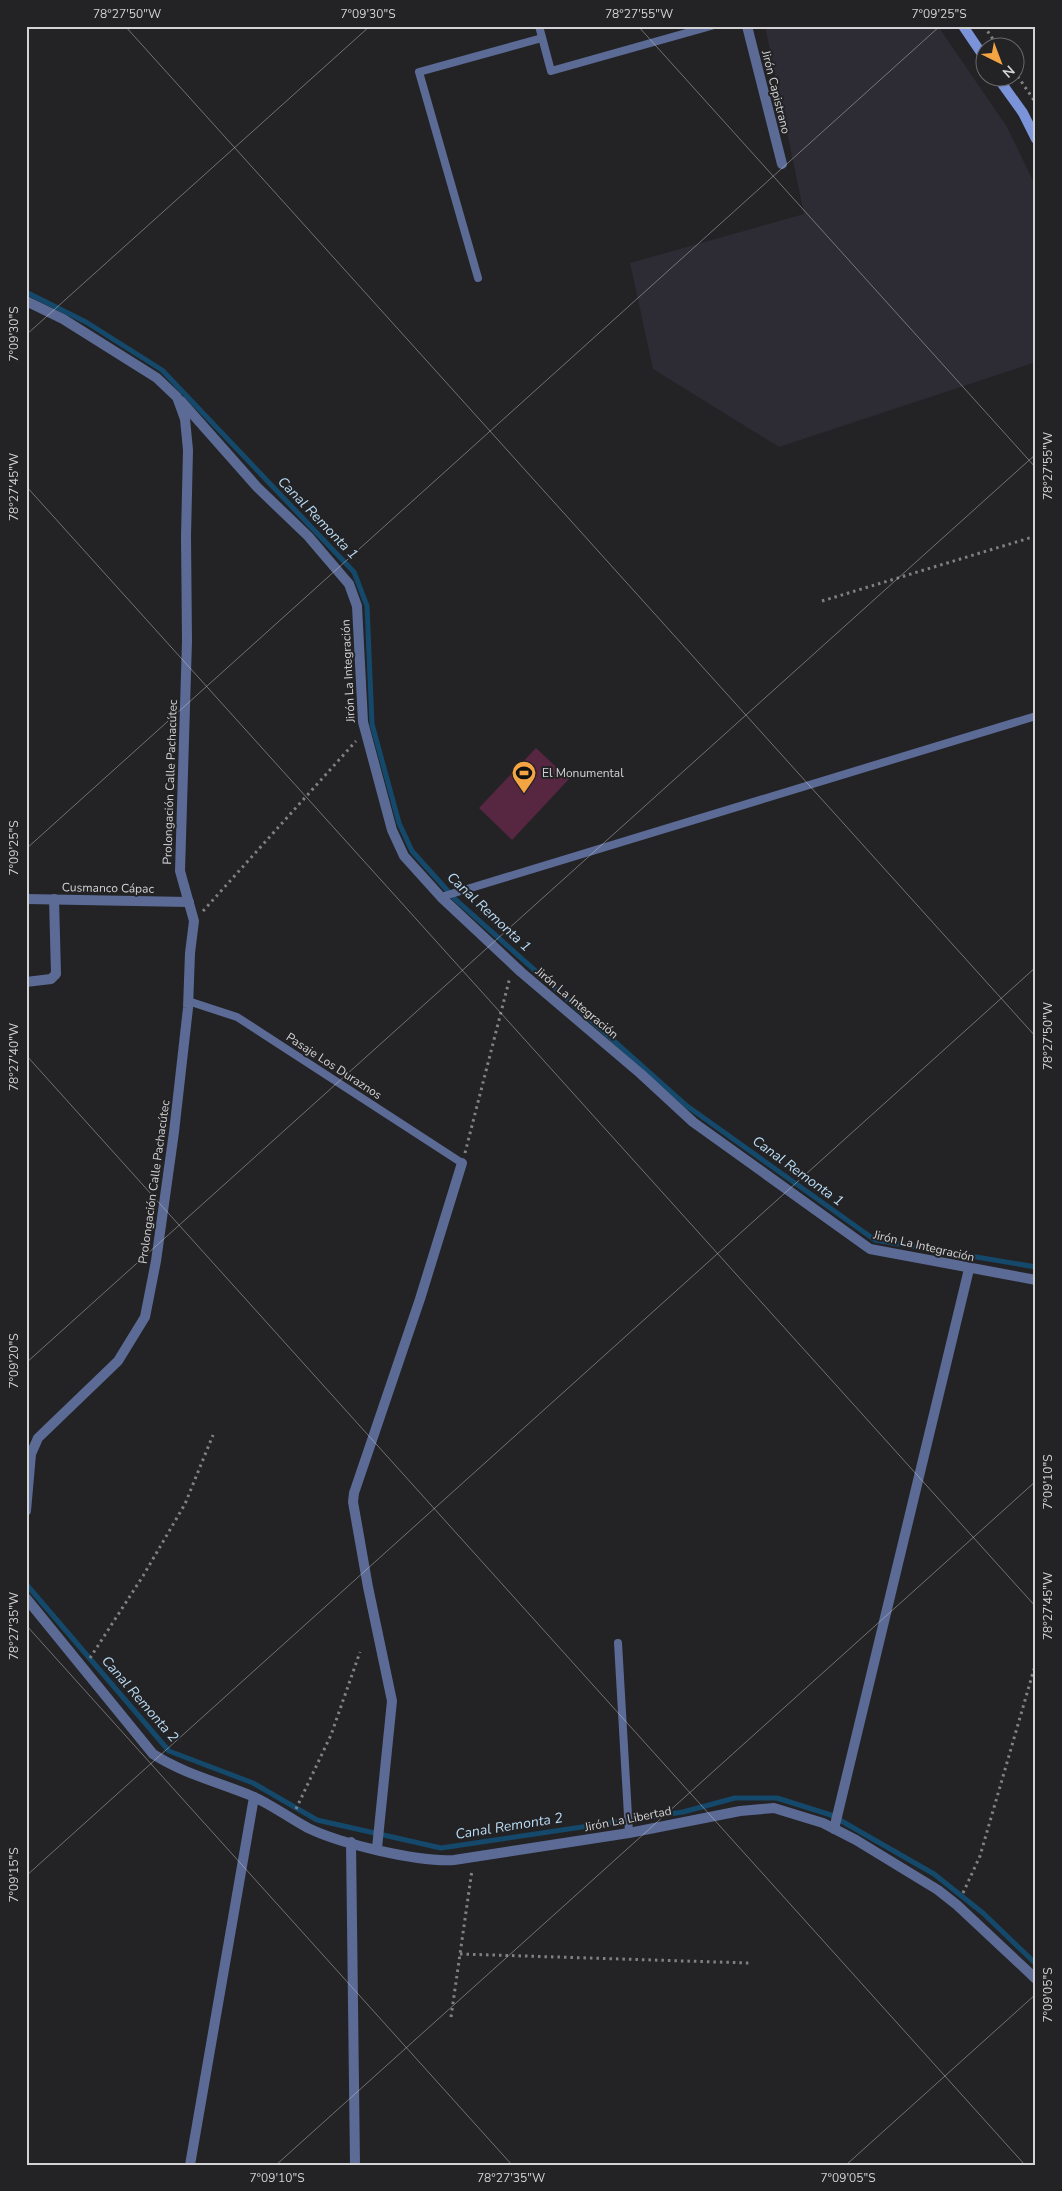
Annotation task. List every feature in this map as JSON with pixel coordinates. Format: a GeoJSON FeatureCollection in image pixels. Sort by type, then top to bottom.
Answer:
{"type":"FeatureCollection","features":[{"type":"Feature","properties":{"kind":"main road"},"geometry":{"type":"LineString","coordinates":[[963,26],[974,42]]}},
{"type":"Feature","properties":{"kind":"main road"},"geometry":{"type":"LineString","coordinates":[[1005,88],[1022,113],[1036,139]]}},
{"type":"Feature","properties":{"kind":"street","name":"Jirón Capistrano"},"geometry":{"type":"LineString","coordinates":[[747,26],[782,164]]}},
{"type":"Feature","properties":{"kind":"street","name":"Prolongación Calle Pachacútec"},"geometry":{"type":"LineString","coordinates":[[26,301],[116,351],[157,378],[177,397],[185,419],[188,450],[186,536],[187,641],[180,870],[194,921],[188,1001],[172,1150],[156,1261],[144,1317],[118,1362],[38,1438],[30,1454],[26,1511]]}},
{"type":"Feature","properties":{"kind":"street","name":"Jirón La Integración"},"geometry":{"type":"LineString","coordinates":[[177,397],[257,487],[308,536],[349,584],[357,606],[363,722],[392,830],[404,856],[441,897],[513,965],[642,1074],[693,1122],[870,1249],[1036,1280]]}},
{"type":"Feature","properties":{"kind":"street","name":"Cusmanco Cápac"},"geometry":{"type":"LineString","coordinates":[[26,899],[189,902]]}},
{"type":"Feature","properties":{"kind":"street"},"geometry":{"type":"LineString","coordinates":[[26,982],[54,977],[56,974],[54,899]]}},
{"type":"Feature","properties":{"kind":"street"},"geometry":{"type":"LineString","coordinates":[[377,1848],[392,1700],[368,1588],[353,1502],[354,1493],[420,1299],[462,1163]]}},
{"type":"Feature","properties":{"kind":"street"},"geometry":{"type":"LineString","coordinates":[[834,1829],[969,1269]]}},
{"type":"Feature","properties":{"kind":"street","name":"Jirón La Libertad"},"geometry":{"type":"LineString","coordinates":[[26,1598],[153,1754],[173,1767],[196,1777],[254,1797],[310,1829],[351,1842],[432,1861],[474,1857],[628,1834],[740,1811],[774,1808],[834,1829],[899,1865],[957,1905],[1036,1979]]}},
{"type":"Feature","properties":{"kind":"street"},"geometry":{"type":"LineString","coordinates":[[190,2165],[254,1797]]}},
{"type":"Feature","properties":{"kind":"street"},"geometry":{"type":"LineString","coordinates":[[351,1842],[355,2165]]}},
{"type":"Feature","properties":{"kind":"lane"},"geometry":{"type":"LineString","coordinates":[[539,26],[551,71],[711,26]]}},
{"type":"Feature","properties":{"kind":"lane"},"geometry":{"type":"LineString","coordinates":[[478,278],[419,72],[542,38]]}},
{"type":"Feature","properties":{"kind":"lane"},"geometry":{"type":"LineString","coordinates":[[441,897],[1036,716]]}},
{"type":"Feature","properties":{"kind":"lane","name":"Pasaje Los Duraznos"},"geometry":{"type":"LineString","coordinates":[[188,1001],[237,1017],[462,1163]]}},
{"type":"Feature","properties":{"kind":"lane"},"geometry":{"type":"LineString","coordinates":[[618,1643],[628,1834]]}},
{"type":"Feature","properties":{"kind":"path"},"geometry":{"type":"LineString","coordinates":[[984,26],[992,38]]}},
{"type":"Feature","properties":{"kind":"path"},"geometry":{"type":"LineString","coordinates":[[1024,85],[1036,102]]}},
{"type":"Feature","properties":{"kind":"path"},"geometry":{"type":"LineString","coordinates":[[822,601],[1036,536]]}},
{"type":"Feature","properties":{"kind":"path"},"geometry":{"type":"LineString","coordinates":[[194,921],[365,731]]}},
{"type":"Feature","properties":{"kind":"path"},"geometry":{"type":"LineString","coordinates":[[462,1163],[513,965]]}},
{"type":"Feature","properties":{"kind":"path"},"geometry":{"type":"LineString","coordinates":[[83,1669],[143,1576],[185,1504],[213,1435]]}},
{"type":"Feature","properties":{"kind":"path"},"geometry":{"type":"LineString","coordinates":[[291,1818],[331,1735],[360,1652]]}},
{"type":"Feature","properties":{"kind":"path"},"geometry":{"type":"LineString","coordinates":[[957,1905],[980,1856],[1034,1669]]}},
{"type":"Feature","properties":{"kind":"path"},"geometry":{"type":"LineString","coordinates":[[451,2017],[474,1857]]}},
{"type":"Feature","properties":{"kind":"path"},"geometry":{"type":"LineString","coordinates":[[460,1954],[749,1963]]}},
{"type":"Feature","properties":{"kind":"shaded area"},"geometry":{"type":"Polygon","coordinates":[[[765,26],[938,26],[974,79],[974,88],[980,88],[1007,127],[1036,187],[1036,362],[779,447],[653,369],[630,263],[804,214],[765,26]]]}},
{"type":"Feature","properties":{"kind":"shaded area","name":"El Monumental"},"geometry":{"type":"Polygon","coordinates":[[[536,748],[569,779],[512,840],[479,808],[536,748]]]}},
{"type":"Feature","properties":{"kind":"waterway","name":"Canal Remonta 1"},"geometry":{"type":"LineString","coordinates":[[26,292],[86,322],[162,370],[354,572],[367,606],[372,724],[399,823],[412,851],[455,899],[687,1106],[875,1240],[1036,1267]]}},
{"type":"Feature","properties":{"kind":"waterway","name":"Canal Remonta 2"},"geometry":{"type":"LineString","coordinates":[[26,1584],[169,1751],[253,1783],[317,1820],[441,1848],[683,1812],[735,1798],[777,1798],[831,1815],[934,1874],[983,1913],[1036,1964]]}},
{"type":"Feature","properties":{"kind":"place","name":"El Monumental"},"geometry":{"type":"Point","coordinates":[524,794]}}]}
